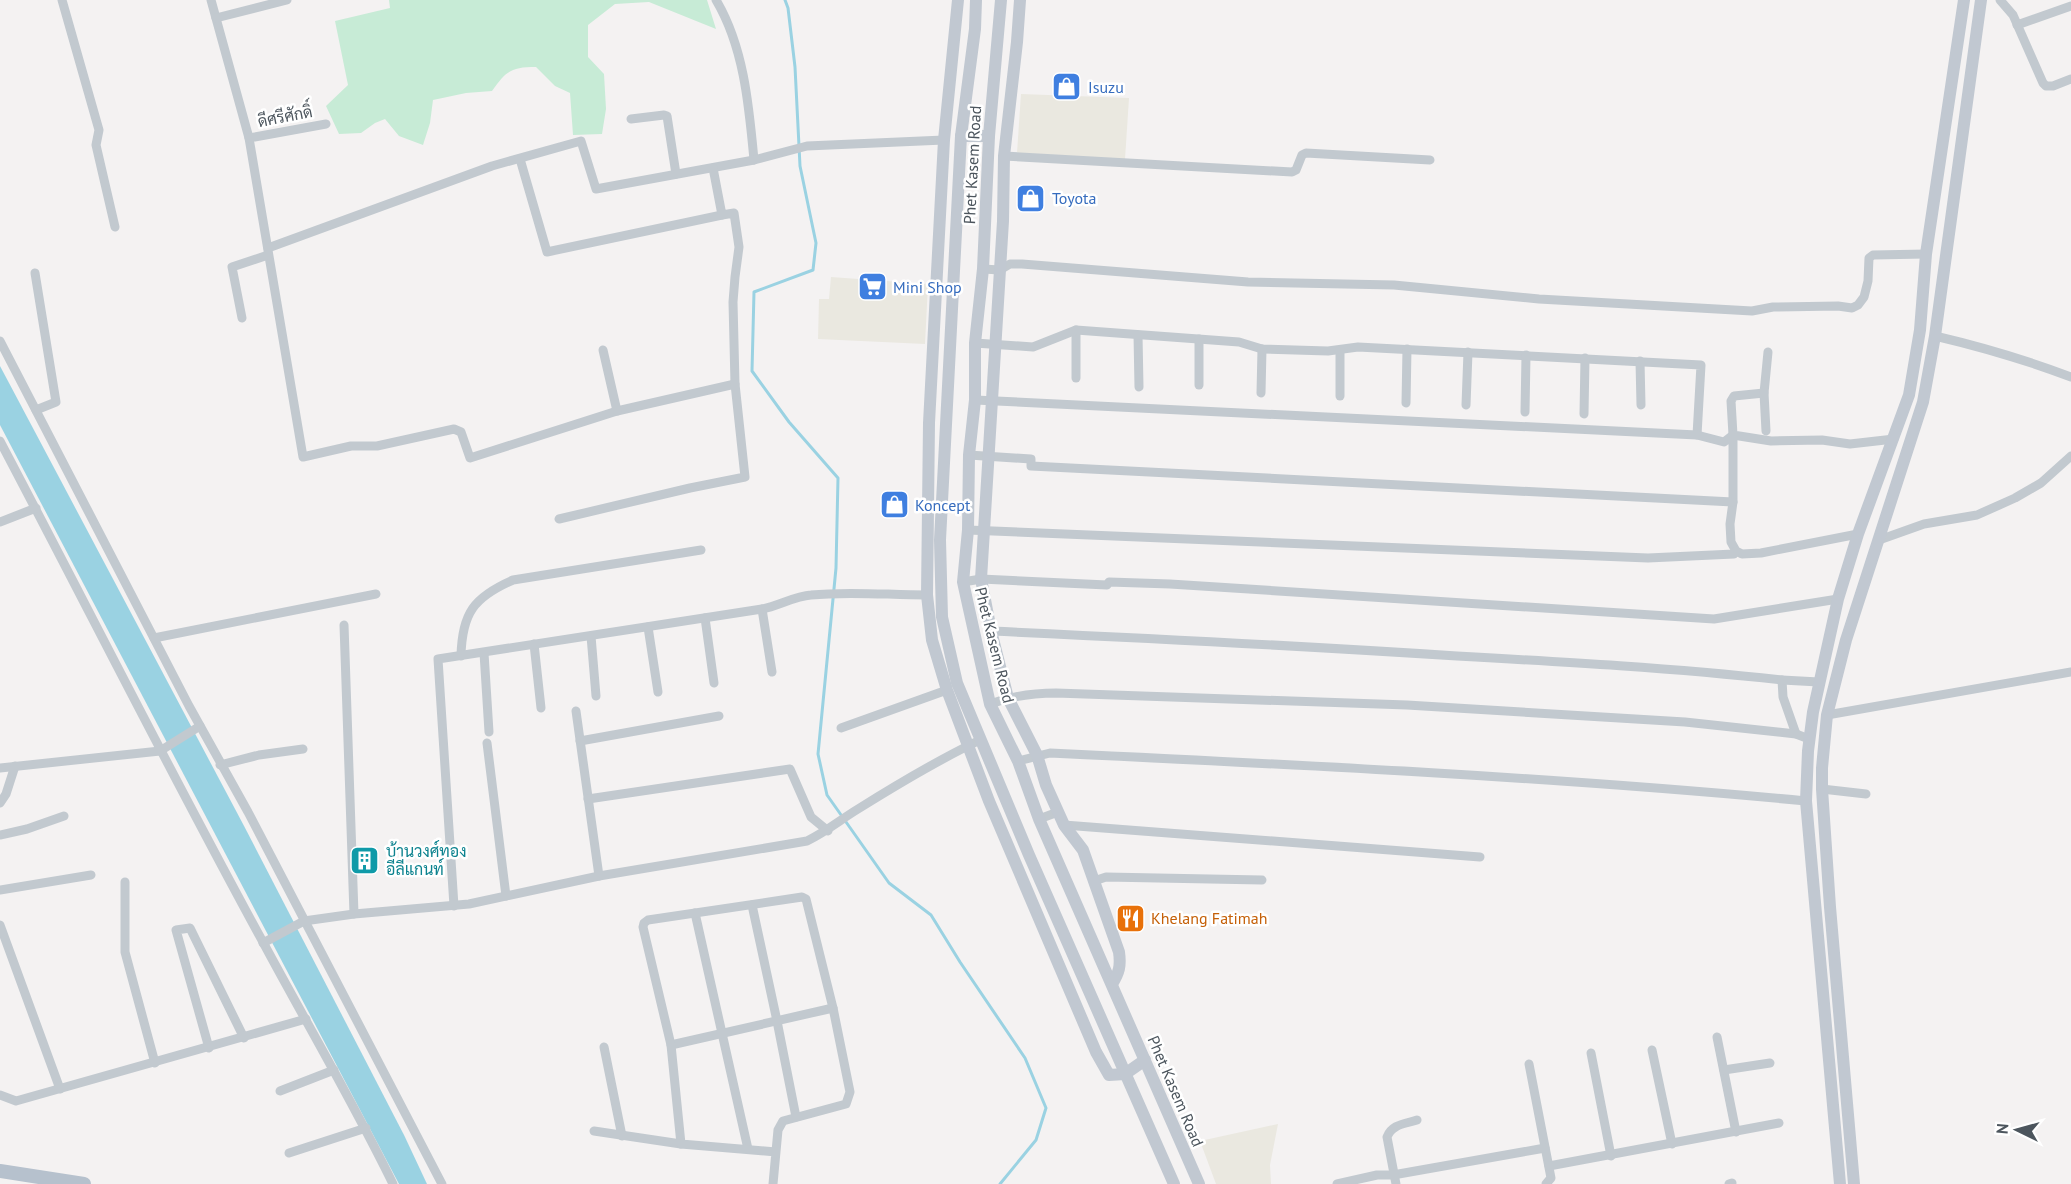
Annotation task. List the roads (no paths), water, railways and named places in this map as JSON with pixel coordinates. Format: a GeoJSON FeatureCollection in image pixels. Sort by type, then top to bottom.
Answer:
{"type":"FeatureCollection","features":[{"type":"Feature","properties":{"kind":"main road"},"geometry":{"type":"LineString","coordinates":[[958,0],[944,140],[928,423],[934,540],[927,595],[932,640],[947,690],[975,743],[989,801],[1096,1053],[1109,1075],[1125,1074],[1145,1060]]}},
{"type":"Feature","properties":{"kind":"main road","name":"Phet Kasem Road"},"geometry":{"type":"LineString","coordinates":[[976,0],[975,28],[961,136],[934,540],[942,617],[957,683],[975,743],[1174,1184]]}},
{"type":"Feature","properties":{"kind":"main road","name":"Phet Kasem Road"},"geometry":{"type":"LineString","coordinates":[[1000,0],[1000,29],[989,136],[983,270],[975,343],[975,400],[969,455],[968,530],[963,582],[990,704],[1018,762],[1039,819],[1199,1184]]}},
{"type":"Feature","properties":{"kind":"main road"},"geometry":{"type":"LineString","coordinates":[[1020,0],[1004,156],[1003,222],[981,579],[1008,698],[1037,755],[1046,785],[1064,825],[1083,850],[1119,952],[1121,965],[1112,984]]}},
{"type":"Feature","properties":{"kind":"main road"},"geometry":{"type":"LineString","coordinates":[[1840,1184],[1806,801],[1809,740],[1819,682],[1838,599],[1858,534],[1909,395],[1920,330],[1926,254],[1964,0]]}},
{"type":"Feature","properties":{"kind":"main road"},"geometry":{"type":"LineString","coordinates":[[1854,1184],[1822,789],[1827,715],[1846,640],[1923,402],[1935,336],[1981,0]]}},
{"type":"Feature","properties":{"kind":"main road"},"geometry":{"type":"LineString","coordinates":[[961,136],[989,136]]}},
{"type":"Feature","properties":{"kind":"main road"},"geometry":{"type":"LineString","coordinates":[[0,1171],[84,1184]]}},
{"type":"Feature","properties":{"kind":"street"},"geometry":{"type":"LineString","coordinates":[[62,0],[99,130],[96,145],[115,227]]}},
{"type":"Feature","properties":{"kind":"street"},"geometry":{"type":"LineString","coordinates":[[211,0],[249,138],[303,457],[351,446],[376,446],[454,429],[461,432],[470,458],[617,411],[735,384]]}},
{"type":"Feature","properties":{"kind":"street"},"geometry":{"type":"LineString","coordinates":[[216,18],[287,0]]}},
{"type":"Feature","properties":{"kind":"street"},"geometry":{"type":"LineString","coordinates":[[716,0],[728,20],[743,74],[754,160]]}},
{"type":"Feature","properties":{"kind":"street"},"geometry":{"type":"LineString","coordinates":[[2000,0],[2013,15],[2046,86],[2053,86],[2071,79]]}},
{"type":"Feature","properties":{"kind":"street"},"geometry":{"type":"LineString","coordinates":[[2017,25],[2071,6]]}},
{"type":"Feature","properties":{"kind":"street"},"geometry":{"type":"LineString","coordinates":[[631,119],[667,116],[675,174]]}},
{"type":"Feature","properties":{"kind":"street","name":"ดีศรีศักดิ์"},"geometry":{"type":"LineString","coordinates":[[249,138],[326,124]]}},
{"type":"Feature","properties":{"kind":"street"},"geometry":{"type":"LineString","coordinates":[[242,318],[232,267],[492,166],[520,159],[528,154],[581,141],[596,189],[754,160],[807,146],[944,140]]}},
{"type":"Feature","properties":{"kind":"street"},"geometry":{"type":"LineString","coordinates":[[1004,156],[1292,172],[1296,170],[1302,155],[1306,153],[1430,160]]}},
{"type":"Feature","properties":{"kind":"street"},"geometry":{"type":"LineString","coordinates":[[520,159],[547,252],[734,213],[740,247],[733,302],[735,384],[745,477],[559,519]]}},
{"type":"Feature","properties":{"kind":"street"},"geometry":{"type":"LineString","coordinates":[[713,168],[722,214]]}},
{"type":"Feature","properties":{"kind":"street"},"geometry":{"type":"LineString","coordinates":[[983,270],[1000,270],[1010,264],[1022,264],[1248,282],[1394,285],[1539,299],[1752,311],[1784,307],[1852,308],[1858,305],[1864,297],[1868,281],[1868,262],[1873,255],[1926,254]]}},
{"type":"Feature","properties":{"kind":"street"},"geometry":{"type":"LineString","coordinates":[[35,273],[56,402],[36,410]]}},
{"type":"Feature","properties":{"kind":"street"},"geometry":{"type":"LineString","coordinates":[[975,343],[1033,346],[1076,330],[1239,342],[1262,349],[1340,350],[1358,347],[1701,365],[1697,435]]}},
{"type":"Feature","properties":{"kind":"street"},"geometry":{"type":"LineString","coordinates":[[1076,330],[1076,378]]}},
{"type":"Feature","properties":{"kind":"street"},"geometry":{"type":"LineString","coordinates":[[1138,335],[1139,387]]}},
{"type":"Feature","properties":{"kind":"street"},"geometry":{"type":"LineString","coordinates":[[1935,336],[1993,350],[2071,378]]}},
{"type":"Feature","properties":{"kind":"street"},"geometry":{"type":"LineString","coordinates":[[1199,339],[1199,385]]}},
{"type":"Feature","properties":{"kind":"street"},"geometry":{"type":"LineString","coordinates":[[0,341],[220,765],[248,812],[442,1184]]}},
{"type":"Feature","properties":{"kind":"street"},"geometry":{"type":"LineString","coordinates":[[1261,393],[1262,349]]}},
{"type":"Feature","properties":{"kind":"street"},"geometry":{"type":"LineString","coordinates":[[1406,403],[1407,349]]}},
{"type":"Feature","properties":{"kind":"street"},"geometry":{"type":"LineString","coordinates":[[603,350],[617,411]]}},
{"type":"Feature","properties":{"kind":"street"},"geometry":{"type":"LineString","coordinates":[[1340,350],[1340,396]]}},
{"type":"Feature","properties":{"kind":"street"},"geometry":{"type":"LineString","coordinates":[[1466,405],[1468,352]]}},
{"type":"Feature","properties":{"kind":"street"},"geometry":{"type":"LineString","coordinates":[[1766,431],[1764,393],[1768,352]]}},
{"type":"Feature","properties":{"kind":"street"},"geometry":{"type":"LineString","coordinates":[[1525,412],[1526,355]]}},
{"type":"Feature","properties":{"kind":"street"},"geometry":{"type":"LineString","coordinates":[[1584,414],[1585,358]]}},
{"type":"Feature","properties":{"kind":"street"},"geometry":{"type":"LineString","coordinates":[[1640,361],[1641,405]]}},
{"type":"Feature","properties":{"kind":"street"},"geometry":{"type":"LineString","coordinates":[[1764,393],[1734,396],[1731,401],[1733,502],[1730,524],[1731,542],[1736,551],[1742,554],[1761,553],[1858,534]]}},
{"type":"Feature","properties":{"kind":"street"},"geometry":{"type":"LineString","coordinates":[[975,400],[1697,435],[1724,442],[1733,435],[1771,441],[1822,440],[1850,444],[1894,439]]}},
{"type":"Feature","properties":{"kind":"street"},"geometry":{"type":"LineString","coordinates":[[0,441],[160,751],[263,944],[366,1128],[393,1184]]}},
{"type":"Feature","properties":{"kind":"street"},"geometry":{"type":"LineString","coordinates":[[969,455],[1031,459],[1031,466],[1733,502]]}},
{"type":"Feature","properties":{"kind":"street"},"geometry":{"type":"LineString","coordinates":[[1879,540],[1924,524],[1977,515],[2041,483],[2071,456]]}},
{"type":"Feature","properties":{"kind":"street"},"geometry":{"type":"LineString","coordinates":[[0,522],[36,508]]}},
{"type":"Feature","properties":{"kind":"street"},"geometry":{"type":"LineString","coordinates":[[968,530],[1648,558],[1734,554],[1736,551]]}},
{"type":"Feature","properties":{"kind":"street"},"geometry":{"type":"LineString","coordinates":[[461,656],[463,626],[472,608],[494,589],[513,580],[701,550]]}},
{"type":"Feature","properties":{"kind":"street"},"geometry":{"type":"LineString","coordinates":[[963,582],[981,579],[1107,585],[1109,582],[1170,584],[1714,619],[1838,599]]}},
{"type":"Feature","properties":{"kind":"street"},"geometry":{"type":"LineString","coordinates":[[454,906],[438,660],[762,609],[808,595],[850,593],[927,595]]}},
{"type":"Feature","properties":{"kind":"street"},"geometry":{"type":"LineString","coordinates":[[154,638],[376,594]]}},
{"type":"Feature","properties":{"kind":"street"},"geometry":{"type":"LineString","coordinates":[[762,609],[772,672]]}},
{"type":"Feature","properties":{"kind":"street"},"geometry":{"type":"LineString","coordinates":[[705,618],[714,683]]}},
{"type":"Feature","properties":{"kind":"street"},"geometry":{"type":"LineString","coordinates":[[344,625],[354,914]]}},
{"type":"Feature","properties":{"kind":"street"},"geometry":{"type":"LineString","coordinates":[[648,627],[658,692]]}},
{"type":"Feature","properties":{"kind":"street"},"geometry":{"type":"LineString","coordinates":[[991,631],[1164,638],[1466,656],[1715,672],[1819,682]]}},
{"type":"Feature","properties":{"kind":"street"},"geometry":{"type":"LineString","coordinates":[[591,636],[596,696]]}},
{"type":"Feature","properties":{"kind":"street"},"geometry":{"type":"LineString","coordinates":[[534,644],[541,708]]}},
{"type":"Feature","properties":{"kind":"street"},"geometry":{"type":"LineString","coordinates":[[484,653],[489,732]]}},
{"type":"Feature","properties":{"kind":"street"},"geometry":{"type":"LineString","coordinates":[[1827,715],[2071,672]]}},
{"type":"Feature","properties":{"kind":"street"},"geometry":{"type":"LineString","coordinates":[[1782,680],[1783,698],[1797,734]]}},
{"type":"Feature","properties":{"kind":"street"},"geometry":{"type":"LineString","coordinates":[[841,728],[947,690]]}},
{"type":"Feature","properties":{"kind":"street"},"geometry":{"type":"LineString","coordinates":[[990,704],[1036,693],[1319,701],[1685,722],[1797,734],[1809,740]]}},
{"type":"Feature","properties":{"kind":"street"},"geometry":{"type":"LineString","coordinates":[[576,711],[599,876]]}},
{"type":"Feature","properties":{"kind":"street"},"geometry":{"type":"LineString","coordinates":[[580,741],[719,716]]}},
{"type":"Feature","properties":{"kind":"street"},"geometry":{"type":"LineString","coordinates":[[0,768],[160,751],[200,726]]}},
{"type":"Feature","properties":{"kind":"street"},"geometry":{"type":"LineString","coordinates":[[488,743],[506,896]]}},
{"type":"Feature","properties":{"kind":"street"},"geometry":{"type":"LineString","coordinates":[[263,944],[304,921],[354,914],[454,906],[599,876],[807,841],[828,831],[856,810],[975,743]]}},
{"type":"Feature","properties":{"kind":"street"},"geometry":{"type":"LineString","coordinates":[[220,765],[249,757],[303,749]]}},
{"type":"Feature","properties":{"kind":"street"},"geometry":{"type":"LineString","coordinates":[[1018,762],[1050,753],[1346,767],[1674,788],[1806,801]]}},
{"type":"Feature","properties":{"kind":"street"},"geometry":{"type":"LineString","coordinates":[[0,803],[6,794],[15,766]]}},
{"type":"Feature","properties":{"kind":"street"},"geometry":{"type":"LineString","coordinates":[[588,799],[790,769],[811,817],[828,831]]}},
{"type":"Feature","properties":{"kind":"street"},"geometry":{"type":"LineString","coordinates":[[1822,789],[1866,794]]}},
{"type":"Feature","properties":{"kind":"street"},"geometry":{"type":"LineString","coordinates":[[1039,819],[1058,812]]}},
{"type":"Feature","properties":{"kind":"street"},"geometry":{"type":"LineString","coordinates":[[0,835],[27,829],[64,816]]}},
{"type":"Feature","properties":{"kind":"street"},"geometry":{"type":"LineString","coordinates":[[1064,825],[1480,857]]}},
{"type":"Feature","properties":{"kind":"street"},"geometry":{"type":"LineString","coordinates":[[0,890],[91,874]]}},
{"type":"Feature","properties":{"kind":"street"},"geometry":{"type":"LineString","coordinates":[[1094,881],[1106,877],[1262,880]]}},
{"type":"Feature","properties":{"kind":"street"},"geometry":{"type":"LineString","coordinates":[[125,882],[124,952],[155,1063]]}},
{"type":"Feature","properties":{"kind":"street"},"geometry":{"type":"LineString","coordinates":[[681,1144],[671,1044],[643,927],[644,923],[648,920],[802,897],[806,899],[833,1008],[850,1092],[846,1104],[783,1121],[778,1130],[773,1184]]}},
{"type":"Feature","properties":{"kind":"street"},"geometry":{"type":"LineString","coordinates":[[752,905],[796,1117]]}},
{"type":"Feature","properties":{"kind":"street"},"geometry":{"type":"LineString","coordinates":[[695,913],[748,1149]]}},
{"type":"Feature","properties":{"kind":"street"},"geometry":{"type":"LineString","coordinates":[[0,926],[60,1089]]}},
{"type":"Feature","properties":{"kind":"street"},"geometry":{"type":"LineString","coordinates":[[209,1048],[176,930],[190,928],[244,1038]]}},
{"type":"Feature","properties":{"kind":"street"},"geometry":{"type":"LineString","coordinates":[[671,1044],[833,1008]]}},
{"type":"Feature","properties":{"kind":"street"},"geometry":{"type":"LineString","coordinates":[[0,1095],[16,1101],[306,1019]]}},
{"type":"Feature","properties":{"kind":"street"},"geometry":{"type":"LineString","coordinates":[[1717,1037],[1736,1132]]}},
{"type":"Feature","properties":{"kind":"street"},"geometry":{"type":"LineString","coordinates":[[604,1047],[622,1136]]}},
{"type":"Feature","properties":{"kind":"street"},"geometry":{"type":"LineString","coordinates":[[1652,1050],[1672,1144]]}},
{"type":"Feature","properties":{"kind":"street"},"geometry":{"type":"LineString","coordinates":[[1591,1053],[1611,1156]]}},
{"type":"Feature","properties":{"kind":"street"},"geometry":{"type":"LineString","coordinates":[[1724,1070],[1770,1063]]}},
{"type":"Feature","properties":{"kind":"street"},"geometry":{"type":"LineString","coordinates":[[1529,1064],[1551,1178],[1546,1184]]}},
{"type":"Feature","properties":{"kind":"street"},"geometry":{"type":"LineString","coordinates":[[280,1091],[334,1070]]}},
{"type":"Feature","properties":{"kind":"street"},"geometry":{"type":"LineString","coordinates":[[1395,1180],[1387,1137],[1389,1130],[1417,1120]]}},
{"type":"Feature","properties":{"kind":"street"},"geometry":{"type":"LineString","coordinates":[[1549,1166],[1779,1123]]}},
{"type":"Feature","properties":{"kind":"street"},"geometry":{"type":"LineString","coordinates":[[289,1153],[366,1128]]}},
{"type":"Feature","properties":{"kind":"street"},"geometry":{"type":"LineString","coordinates":[[594,1131],[681,1144],[776,1152]]}},
{"type":"Feature","properties":{"kind":"street"},"geometry":{"type":"LineString","coordinates":[[1337,1184],[1377,1175],[1395,1180],[1545,1148]]}},
{"type":"Feature","properties":{"kind":"water"},"geometry":{"type":"Polygon","coordinates":[[[0,366],[243,824],[404,1135],[427,1184],[399,1184],[0,425],[0,366]]]}},
{"type":"Feature","properties":{"kind":"waterway"},"geometry":{"type":"LineString","coordinates":[[785,0],[795,67],[800,166],[816,243],[813,270],[754,292],[752,371],[789,422],[838,478],[836,568],[818,754],[827,795],[889,883],[931,915],[1025,1058],[1046,1108],[1036,1140],[1000,1184]]}},
{"type":"Feature","properties":{"kind":"place","name":"Isuzu"},"geometry":{"type":"Point","coordinates":[1067,87]}},
{"type":"Feature","properties":{"kind":"place","name":"Toyota"},"geometry":{"type":"Point","coordinates":[1031,198]}},
{"type":"Feature","properties":{"kind":"place","name":"Mini Shop"},"geometry":{"type":"Point","coordinates":[872,287]}},
{"type":"Feature","properties":{"kind":"place","name":"Koncept"},"geometry":{"type":"Point","coordinates":[894,505]}},
{"type":"Feature","properties":{"kind":"place","name":"บ้านวงศ์ทอง อีลีแกนท์"},"geometry":{"type":"Point","coordinates":[365,860]}},
{"type":"Feature","properties":{"kind":"place","name":"Khelang Fatimah"},"geometry":{"type":"Point","coordinates":[1130,918]}}]}
